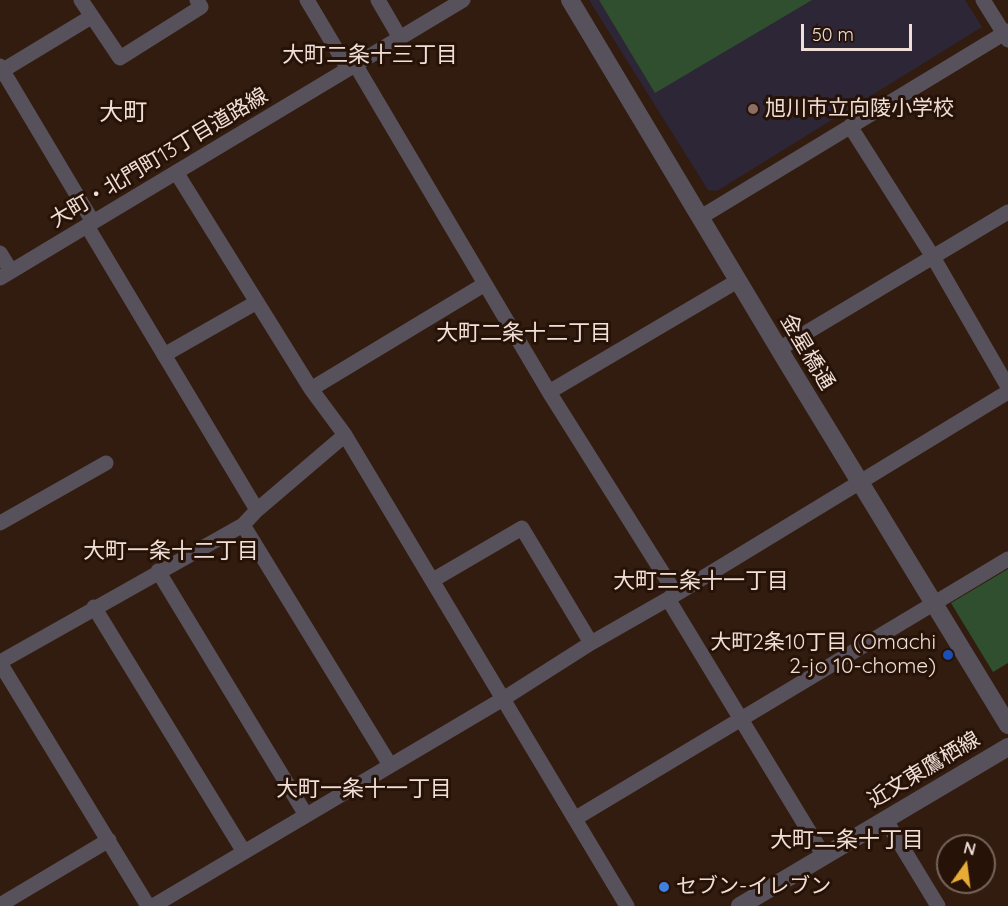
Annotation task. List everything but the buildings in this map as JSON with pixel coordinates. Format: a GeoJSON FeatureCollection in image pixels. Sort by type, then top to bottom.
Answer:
{"type":"FeatureCollection","features":[{"type":"Feature","properties":{"kind":"street"},"geometry":{"type":"LineString","coordinates":[[81,0],[120,58],[201,7],[197,0]]}},
{"type":"Feature","properties":{"kind":"street"},"geometry":{"type":"LineString","coordinates":[[307,0],[352,67],[485,284],[672,597],[740,720],[824,856]]}},
{"type":"Feature","properties":{"kind":"street"},"geometry":{"type":"LineString","coordinates":[[378,0],[400,38]]}},
{"type":"Feature","properties":{"kind":"street","name":"大町・北門町13丁目道路線"},"geometry":{"type":"LineString","coordinates":[[5,274],[463,0]]}},
{"type":"Feature","properties":{"kind":"street","name":"金星橋通"},"geometry":{"type":"LineString","coordinates":[[570,0],[1008,725]]}},
{"type":"Feature","properties":{"kind":"street"},"geometry":{"type":"LineString","coordinates":[[701,217],[850,126],[1007,35],[983,0]]}},
{"type":"Feature","properties":{"kind":"street"},"geometry":{"type":"LineString","coordinates":[[91,17],[1,69],[164,355],[257,510]]}},
{"type":"Feature","properties":{"kind":"street"},"geometry":{"type":"LineString","coordinates":[[850,126],[933,257],[1008,387]]}},
{"type":"Feature","properties":{"kind":"street"},"geometry":{"type":"LineString","coordinates":[[176,172],[310,389],[345,435],[627,906]]}},
{"type":"Feature","properties":{"kind":"street"},"geometry":{"type":"LineString","coordinates":[[779,349],[1008,212]]}},
{"type":"Feature","properties":{"kind":"street"},"geometry":{"type":"LineString","coordinates":[[0,253],[5,274]]}},
{"type":"Feature","properties":{"kind":"street"},"geometry":{"type":"LineString","coordinates":[[549,392],[739,280]]}},
{"type":"Feature","properties":{"kind":"street"},"geometry":{"type":"LineString","coordinates":[[310,389],[485,284]]}},
{"type":"Feature","properties":{"kind":"street"},"geometry":{"type":"LineString","coordinates":[[164,355],[257,302]]}},
{"type":"Feature","properties":{"kind":"street"},"geometry":{"type":"LineString","coordinates":[[153,906],[503,699],[591,643],[672,597],[1008,392]]}},
{"type":"Feature","properties":{"kind":"street"},"geometry":{"type":"LineString","coordinates":[[148,906],[0,662],[243,525],[257,510],[345,435]]}},
{"type":"Feature","properties":{"kind":"street"},"geometry":{"type":"LineString","coordinates":[[0,523],[106,464]]}},
{"type":"Feature","properties":{"kind":"street"},"geometry":{"type":"LineString","coordinates":[[243,525],[390,765]]}},
{"type":"Feature","properties":{"kind":"street"},"geometry":{"type":"LineString","coordinates":[[433,580],[522,528],[591,643]]}},
{"type":"Feature","properties":{"kind":"street"},"geometry":{"type":"LineString","coordinates":[[576,818],[1008,559]]}},
{"type":"Feature","properties":{"kind":"street"},"geometry":{"type":"LineString","coordinates":[[159,571],[306,815]]}},
{"type":"Feature","properties":{"kind":"street"},"geometry":{"type":"LineString","coordinates":[[94,607],[244,852]]}},
{"type":"Feature","properties":{"kind":"street","name":"近文東鷹栖線"},"geometry":{"type":"LineString","coordinates":[[740,906],[1008,747]]}},
{"type":"Feature","properties":{"kind":"street"},"geometry":{"type":"LineString","coordinates":[[885,819],[938,906]]}},
{"type":"Feature","properties":{"kind":"street"},"geometry":{"type":"LineString","coordinates":[[0,905],[109,840]]}},
{"type":"Feature","properties":{"kind":"shaded area","name":"旭川市立向陵小学校"},"geometry":{"type":"Polygon","coordinates":[[[589,0],[965,0],[982,27],[717,191],[708,190],[589,0]]]}},
{"type":"Feature","properties":{"kind":"green space"},"geometry":{"type":"Polygon","coordinates":[[[599,0],[812,0],[655,93],[599,0]]]}},
{"type":"Feature","properties":{"kind":"green space"},"geometry":{"type":"Polygon","coordinates":[[[1008,569],[1008,663],[993,672],[951,603],[1008,569]]]}},
{"type":"Feature","properties":{"kind":"place","name":"旭川市立向陵小学校"},"geometry":{"type":"Point","coordinates":[753,109]}},
{"type":"Feature","properties":{"kind":"place","name":"大町2条10丁目 (Omachi 2-jo 10-chome)"},"geometry":{"type":"Point","coordinates":[948,655]}},
{"type":"Feature","properties":{"kind":"place","name":"セブン-イレブン"},"geometry":{"type":"Point","coordinates":[664,887]}},
{"type":"Feature","properties":{"kind":"district","name":"大町二条十三丁目"},"geometry":{"type":"Point","coordinates":[370,55]}},
{"type":"Feature","properties":{"kind":"district","name":"大町"},"geometry":{"type":"Point","coordinates":[123,113]}},
{"type":"Feature","properties":{"kind":"district","name":"大町二条十二丁目"},"geometry":{"type":"Point","coordinates":[524,333]}},
{"type":"Feature","properties":{"kind":"district","name":"大町一条十二丁目"},"geometry":{"type":"Point","coordinates":[171,551]}},
{"type":"Feature","properties":{"kind":"district","name":"大町二条十一丁目"},"geometry":{"type":"Point","coordinates":[701,581]}},
{"type":"Feature","properties":{"kind":"district","name":"大町一条十一丁目"},"geometry":{"type":"Point","coordinates":[364,789]}},
{"type":"Feature","properties":{"kind":"district","name":"大町二条十丁目"},"geometry":{"type":"Point","coordinates":[847,840]}}]}
